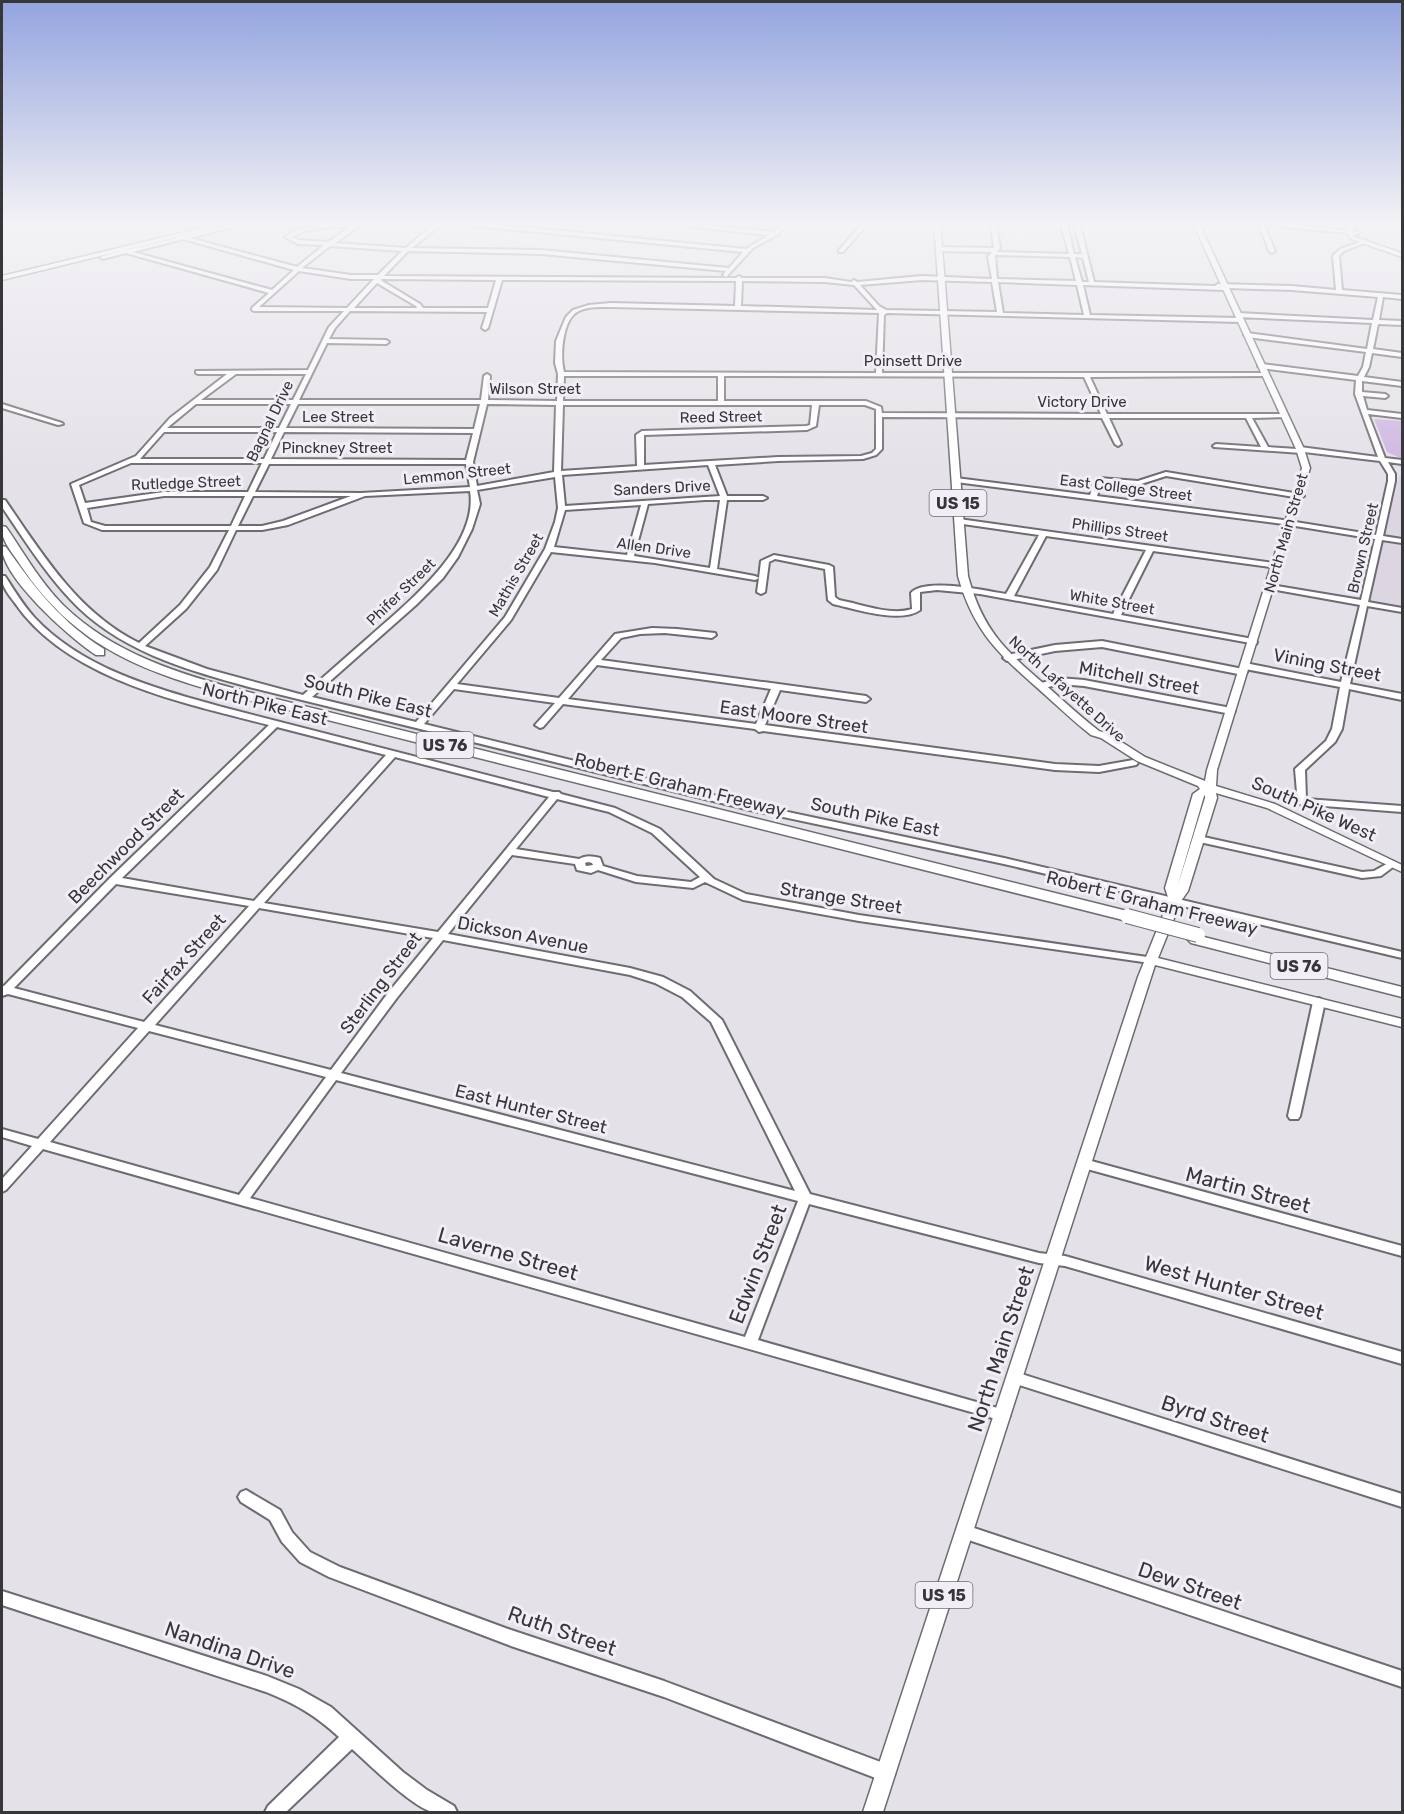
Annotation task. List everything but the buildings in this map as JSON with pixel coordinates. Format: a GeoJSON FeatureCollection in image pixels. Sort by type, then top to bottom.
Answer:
{"type":"FeatureCollection","features":[{"type":"Feature","properties":{"kind":"highway","name":"Robert E Graham Freeway"},"geometry":{"type":"LineString","coordinates":[[2,529],[46,592],[78,624],[118,651],[171,674],[244,695],[1197,937],[1402,992]]}},
{"type":"Feature","properties":{"kind":"highway","name":"Robert E Graham Freeway"},"geometry":{"type":"LineString","coordinates":[[2,549],[38,602],[64,628],[100,652],[165,681],[237,702],[939,872]]}},
{"type":"Feature","properties":{"kind":"highway","name":"Robert E Graham Freeway"},"geometry":{"type":"LineString","coordinates":[[1197,937],[1402,985]]}},
{"type":"Feature","properties":{"kind":"main road","name":"North Lafayette Drive"},"geometry":{"type":"LineString","coordinates":[[944,306],[963,576],[966,591],[980,626],[1007,658],[1095,736],[1133,763],[1178,780],[1210,787]]}},
{"type":"Feature","properties":{"kind":"main road","name":"North Main Street"},"geometry":{"type":"LineString","coordinates":[[1210,787],[1231,711],[1300,496],[1306,468],[1301,450],[1233,306]]}},
{"type":"Feature","properties":{"kind":"main road"},"geometry":{"type":"LineString","coordinates":[[1095,736],[1105,736],[1141,759],[1210,787]]}},
{"type":"Feature","properties":{"kind":"main road"},"geometry":{"type":"LineString","coordinates":[[1174,900],[1182,891],[1211,798],[1210,787]]}},
{"type":"Feature","properties":{"kind":"main road"},"geometry":{"type":"LineString","coordinates":[[1174,900],[1171,888],[1199,794],[1210,787]]}},
{"type":"Feature","properties":{"kind":"main road","name":"South Pike West"},"geometry":{"type":"LineString","coordinates":[[1210,787],[1271,806],[1397,866]]}},
{"type":"Feature","properties":{"kind":"main road","name":"North Main Street"},"geometry":{"type":"LineString","coordinates":[[873,1812],[1150,960],[1174,900]]}},
{"type":"Feature","properties":{"kind":"main road"},"geometry":{"type":"LineString","coordinates":[[1150,960],[1402,1023]]}},
{"type":"Feature","properties":{"kind":"street"},"geometry":{"type":"LineString","coordinates":[[258,306],[254,309],[490,310]]}},
{"type":"Feature","properties":{"kind":"street","name":"Bagnal Drive"},"geometry":{"type":"LineString","coordinates":[[140,646],[183,607],[205,582],[218,560],[324,341],[332,327],[352,306]]}},
{"type":"Feature","properties":{"kind":"street"},"geometry":{"type":"LineString","coordinates":[[418,306],[421,310]]}},
{"type":"Feature","properties":{"kind":"street"},"geometry":{"type":"LineString","coordinates":[[485,328],[491,306]]}},
{"type":"Feature","properties":{"kind":"street","name":"Mathis Street"},"geometry":{"type":"LineString","coordinates":[[418,726],[508,618],[549,549],[562,508],[558,474],[561,374],[558,363],[559,340],[569,317],[580,309],[598,306]]}},
{"type":"Feature","properties":{"kind":"street","name":"Mathis Street"},"geometry":{"type":"LineString","coordinates":[[631,306],[738,308]]}},
{"type":"Feature","properties":{"kind":"street"},"geometry":{"type":"LineString","coordinates":[[876,306],[885,312]]}},
{"type":"Feature","properties":{"kind":"street"},"geometry":{"type":"LineString","coordinates":[[999,306],[1000,314]]}},
{"type":"Feature","properties":{"kind":"street"},"geometry":{"type":"LineString","coordinates":[[1086,306],[1089,316]]}},
{"type":"Feature","properties":{"kind":"street","name":"Brown Street"},"geometry":{"type":"LineString","coordinates":[[1379,306],[1358,394],[1383,459],[1393,476],[1334,737],[1300,769],[1301,802],[1402,808]]}},
{"type":"Feature","properties":{"kind":"street"},"geometry":{"type":"LineString","coordinates":[[738,308],[1376,321],[1402,324]]}},
{"type":"Feature","properties":{"kind":"street"},"geometry":{"type":"LineString","coordinates":[[879,375],[881,314],[885,312]]}},
{"type":"Feature","properties":{"kind":"street"},"geometry":{"type":"LineString","coordinates":[[1247,336],[1402,355]]}},
{"type":"Feature","properties":{"kind":"street"},"geometry":{"type":"LineString","coordinates":[[324,341],[386,342]]}},
{"type":"Feature","properties":{"kind":"street"},"geometry":{"type":"LineString","coordinates":[[1261,366],[1402,384]]}},
{"type":"Feature","properties":{"kind":"street"},"geometry":{"type":"LineString","coordinates":[[198,372],[309,372]]}},
{"type":"Feature","properties":{"kind":"street"},"geometry":{"type":"LineString","coordinates":[[133,460],[144,452],[168,422],[234,372]]}},
{"type":"Feature","properties":{"kind":"street","name":"Poinsett Drive"},"geometry":{"type":"LineString","coordinates":[[561,374],[1265,375]]}},
{"type":"Feature","properties":{"kind":"street"},"geometry":{"type":"LineString","coordinates":[[721,375],[721,403]]}},
{"type":"Feature","properties":{"kind":"street"},"geometry":{"type":"LineString","coordinates":[[1086,375],[1118,444]]}},
{"type":"Feature","properties":{"kind":"street","name":"Phifer Street"},"geometry":{"type":"LineString","coordinates":[[304,698],[413,603],[444,571],[462,542],[474,514],[476,501],[469,462],[484,403],[487,376]]}},
{"type":"Feature","properties":{"kind":"street"},"geometry":{"type":"LineString","coordinates":[[1358,394],[1385,396]]}},
{"type":"Feature","properties":{"kind":"street","name":"Wilson Street"},"geometry":{"type":"LineString","coordinates":[[195,402],[816,403],[875,405],[879,408],[879,415]]}},
{"type":"Feature","properties":{"kind":"street","name":"Reed Street"},"geometry":{"type":"LineString","coordinates":[[641,468],[640,434],[809,428],[813,426],[816,403]]}},
{"type":"Feature","properties":{"kind":"street"},"geometry":{"type":"LineString","coordinates":[[2,406],[60,424]]}},
{"type":"Feature","properties":{"kind":"street"},"geometry":{"type":"LineString","coordinates":[[1365,412],[1402,416]]}},
{"type":"Feature","properties":{"kind":"street","name":"Victory Drive"},"geometry":{"type":"LineString","coordinates":[[879,415],[1285,416]]}},
{"type":"Feature","properties":{"kind":"street","name":"Lemmon Street"},"geometry":{"type":"LineString","coordinates":[[133,460],[75,484],[87,521],[98,528],[262,528],[280,525],[364,494],[473,489],[558,474],[786,459],[861,458],[874,454],[879,448],[879,415]]}},
{"type":"Feature","properties":{"kind":"street"},"geometry":{"type":"LineString","coordinates":[[1248,416],[1265,447]]}},
{"type":"Feature","properties":{"kind":"street","name":"Lee Street"},"geometry":{"type":"LineString","coordinates":[[162,430],[477,431]]}},
{"type":"Feature","properties":{"kind":"street"},"geometry":{"type":"LineString","coordinates":[[1216,446],[1301,450],[1402,462]]}},
{"type":"Feature","properties":{"kind":"street","name":"Pinckney Street"},"geometry":{"type":"LineString","coordinates":[[133,460],[469,462]]}},
{"type":"Feature","properties":{"kind":"street"},"geometry":{"type":"LineString","coordinates":[[711,464],[724,498],[713,572]]}},
{"type":"Feature","properties":{"kind":"street"},"geometry":{"type":"LineString","coordinates":[[1093,497],[1098,483],[1102,480],[1138,483],[1163,474],[1300,496]]}},
{"type":"Feature","properties":{"kind":"street","name":"East College Street"},"geometry":{"type":"LineString","coordinates":[[956,480],[1291,523],[1402,541]]}},
{"type":"Feature","properties":{"kind":"street","name":"Rutledge Street"},"geometry":{"type":"LineString","coordinates":[[82,506],[164,494],[364,494]]}},
{"type":"Feature","properties":{"kind":"street","name":"Sanders Drive"},"geometry":{"type":"LineString","coordinates":[[562,508],[724,498],[763,498]]}},
{"type":"Feature","properties":{"kind":"street","name":"South Pike East"},"geometry":{"type":"LineString","coordinates":[[2,502],[79,604],[103,624],[140,646],[193,668],[304,698],[750,807],[1004,861],[1402,955]]}},
{"type":"Feature","properties":{"kind":"street"},"geometry":{"type":"LineString","coordinates":[[630,558],[645,502]]}},
{"type":"Feature","properties":{"kind":"street","name":"Phillips Street"},"geometry":{"type":"LineString","coordinates":[[959,521],[1278,566]]}},
{"type":"Feature","properties":{"kind":"street"},"geometry":{"type":"LineString","coordinates":[[1009,597],[1044,533]]}},
{"type":"Feature","properties":{"kind":"street"},"geometry":{"type":"LineString","coordinates":[[1116,616],[1151,548]]}},
{"type":"Feature","properties":{"kind":"street","name":"Allen Drive"},"geometry":{"type":"LineString","coordinates":[[549,549],[630,558],[755,578]]}},
{"type":"Feature","properties":{"kind":"street","name":"White Street"},"geometry":{"type":"LineString","coordinates":[[761,592],[765,561],[774,557],[829,567],[831,598],[837,602],[899,613],[912,613],[916,610],[915,593],[918,590],[937,588],[1009,597],[1253,642]]}},
{"type":"Feature","properties":{"kind":"street","name":"North Pike East"},"geometry":{"type":"LineString","coordinates":[[2,578],[19,604],[35,622],[57,640],[90,662],[158,692],[556,795]]}},
{"type":"Feature","properties":{"kind":"street"},"geometry":{"type":"LineString","coordinates":[[1271,587],[1402,610]]}},
{"type":"Feature","properties":{"kind":"street"},"geometry":{"type":"LineString","coordinates":[[540,725],[616,638],[628,633],[675,632],[712,635]]}},
{"type":"Feature","properties":{"kind":"street","name":"Vining Street"},"geometry":{"type":"LineString","coordinates":[[1007,658],[1055,648],[1102,644],[1402,697]]}},
{"type":"Feature","properties":{"kind":"street"},"geometry":{"type":"LineString","coordinates":[[594,662],[866,699]]}},
{"type":"Feature","properties":{"kind":"street","name":"Mitchell Street"},"geometry":{"type":"LineString","coordinates":[[1041,686],[1059,681],[1075,682],[1231,711]]}},
{"type":"Feature","properties":{"kind":"street","name":"East Moore Street"},"geometry":{"type":"LineString","coordinates":[[451,686],[1055,767],[1099,769],[1133,763]]}},
{"type":"Feature","properties":{"kind":"street"},"geometry":{"type":"LineString","coordinates":[[759,729],[777,686]]}},
{"type":"Feature","properties":{"kind":"street","name":"Beechwood Street"},"geometry":{"type":"LineString","coordinates":[[3,992],[114,880],[276,724]]}},
{"type":"Feature","properties":{"kind":"street","name":"Fairfax Street"},"geometry":{"type":"LineString","coordinates":[[2,1187],[393,753]]}},
{"type":"Feature","properties":{"kind":"street","name":"Sterling Street"},"geometry":{"type":"LineString","coordinates":[[242,1200],[439,936],[556,795]]}},
{"type":"Feature","properties":{"kind":"street","name":"Strange Street"},"geometry":{"type":"LineString","coordinates":[[556,795],[612,810],[646,825],[669,841],[705,878],[730,892],[760,901],[880,921],[1150,960]]}},
{"type":"Feature","properties":{"kind":"street"},"geometry":{"type":"LineString","coordinates":[[1198,839],[1362,875],[1377,874],[1397,866]]}},
{"type":"Feature","properties":{"kind":"street"},"geometry":{"type":"LineString","coordinates":[[508,851],[580,862],[580,867],[583,869],[591,870],[597,867],[636,879],[693,885],[705,878]]}},
{"type":"Feature","properties":{"kind":"street","name":"Dickson Avenue"},"geometry":{"type":"LineString","coordinates":[[114,880],[439,936],[646,976],[672,986],[697,1002],[716,1020],[805,1198]]}},
{"type":"Feature","properties":{"kind":"street","name":"East Hunter Street"},"geometry":{"type":"LineString","coordinates":[[3,992],[1053,1260]]}},
{"type":"Feature","properties":{"kind":"street"},"geometry":{"type":"LineString","coordinates":[[1294,1116],[1319,1002]]}},
{"type":"Feature","properties":{"kind":"street","name":"Laverne Street"},"geometry":{"type":"LineString","coordinates":[[2,1133],[1003,1415]]}},
{"type":"Feature","properties":{"kind":"street","name":"Martin Street"},"geometry":{"type":"LineString","coordinates":[[1084,1164],[1402,1251]]}},
{"type":"Feature","properties":{"kind":"street","name":"Edwin Street"},"geometry":{"type":"LineString","coordinates":[[750,1343],[805,1198]]}},
{"type":"Feature","properties":{"kind":"street","name":"West Hunter Street"},"geometry":{"type":"LineString","coordinates":[[1053,1260],[1065,1261],[1402,1358]]}},
{"type":"Feature","properties":{"kind":"street","name":"Byrd Street"},"geometry":{"type":"LineString","coordinates":[[1015,1378],[1402,1501]]}},
{"type":"Feature","properties":{"kind":"street","name":"Ruth Street"},"geometry":{"type":"LineString","coordinates":[[246,1497],[275,1515],[287,1537],[305,1557],[335,1572],[511,1638],[664,1689],[886,1773]]}},
{"type":"Feature","properties":{"kind":"street","name":"Dew Street"},"geometry":{"type":"LineString","coordinates":[[965,1532],[1402,1679]]}},
{"type":"Feature","properties":{"kind":"street","name":"Nandina Drive"},"geometry":{"type":"LineString","coordinates":[[2,1598],[267,1684],[293,1695],[325,1713],[397,1778],[448,1812]]}},
{"type":"Feature","properties":{"kind":"street"},"geometry":{"type":"LineString","coordinates":[[274,1812],[352,1737]]}},
{"type":"Feature","properties":{"kind":"shaded area"},"geometry":{"type":"Polygon","coordinates":[[[1374,419],[1402,421],[1402,459],[1387,452],[1374,419]]]}},
{"type":"Feature","properties":{"kind":"shaded area"},"geometry":{"type":"Polygon","coordinates":[[[1399,476],[1402,476],[1402,608],[1369,602],[1399,476]]]}}]}
